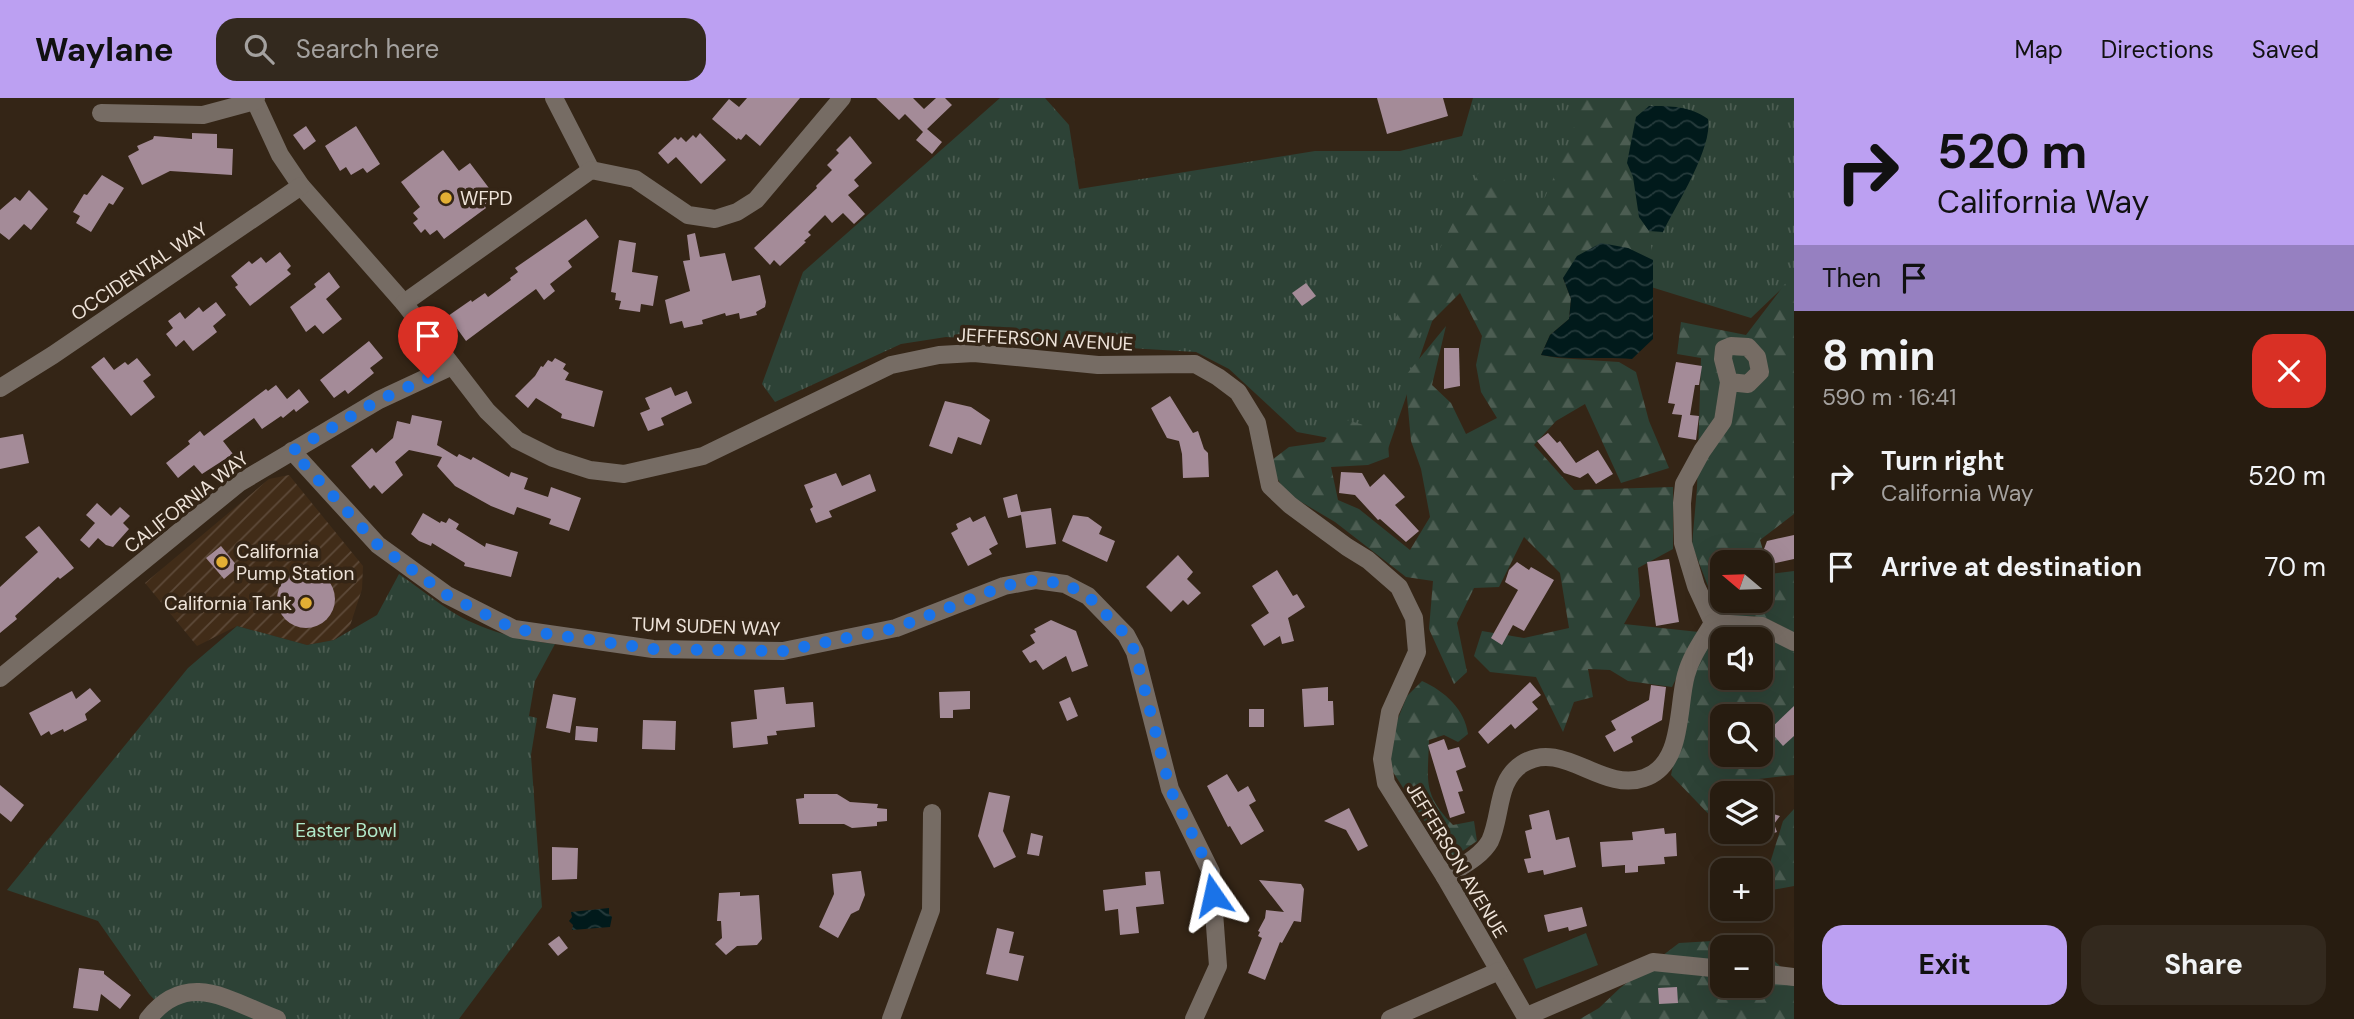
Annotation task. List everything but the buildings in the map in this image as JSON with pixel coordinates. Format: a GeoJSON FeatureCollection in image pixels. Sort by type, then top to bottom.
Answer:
{"type":"FeatureCollection","features":[{"type":"Feature","properties":{"kind":"street"},"geometry":{"type":"LineString","coordinates":[[554,98],[591,170]]}},
{"type":"Feature","properties":{"kind":"street"},"geometry":{"type":"LineString","coordinates":[[404,303],[591,170],[635,178],[688,215],[715,219],[737,212],[756,200],[842,98]]}},
{"type":"Feature","properties":{"kind":"street"},"geometry":{"type":"LineString","coordinates":[[102,113],[203,115],[255,100]]}},
{"type":"Feature","properties":{"kind":"street","name":"JEFFERSON AVENUE"},"geometry":{"type":"LineString","coordinates":[[255,100],[280,155],[301,186],[404,303],[487,411],[517,440],[553,458],[590,470],[624,474],[703,456],[891,365],[939,355],[974,353],[1098,365],[1195,364],[1238,392],[1257,423],[1270,486],[1290,505],[1346,547],[1368,559],[1399,587],[1414,618],[1418,652],[1390,712],[1382,759],[1386,783],[1445,877],[1527,1018]]}},
{"type":"Feature","properties":{"kind":"street","name":"OCCIDENTAL WAY"},"geometry":{"type":"LineString","coordinates":[[0,388],[53,355],[301,186]]}},
{"type":"Feature","properties":{"kind":"street","name":"CALIFORNIA WAY"},"geometry":{"type":"LineString","coordinates":[[0,678],[239,484],[379,400],[452,366]]}},
{"type":"Feature","properties":{"kind":"street"},"geometry":{"type":"LineString","coordinates":[[1713,623],[1696,586],[1683,543],[1682,503],[1684,484],[1723,421],[1729,382]]}},
{"type":"Feature","properties":{"kind":"street","name":"TUM SUDEN WAY"},"geometry":{"type":"LineString","coordinates":[[292,451],[378,545],[447,595],[514,629],[653,649],[783,651],[896,628],[1004,586],[1036,580],[1065,584],[1088,596],[1126,635],[1135,652],[1170,789],[1211,872],[1218,966],[1194,1019]]}},
{"type":"Feature","properties":{"kind":"street"},"geometry":{"type":"LineString","coordinates":[[1445,877],[1482,851],[1489,842],[1506,781],[1524,763],[1535,758],[1562,759],[1606,776],[1633,780],[1644,779],[1667,762],[1672,749],[1686,675],[1693,656],[1713,623]]}},
{"type":"Feature","properties":{"kind":"street"},"geometry":{"type":"LineString","coordinates":[[1713,623],[1762,626],[1794,642]]}},
{"type":"Feature","properties":{"kind":"street"},"geometry":{"type":"LineString","coordinates":[[891,1019],[931,910],[932,813]]}},
{"type":"Feature","properties":{"kind":"street"},"geometry":{"type":"LineString","coordinates":[[1527,1018],[1653,961],[1710,968]]}},
{"type":"Feature","properties":{"kind":"street"},"geometry":{"type":"LineString","coordinates":[[1390,1019],[1499,971]]}},
{"type":"Feature","properties":{"kind":"street"},"geometry":{"type":"LineString","coordinates":[[1773,975],[1794,977]]}},
{"type":"Feature","properties":{"kind":"street"},"geometry":{"type":"LineString","coordinates":[[148,1019],[155,1009],[176,996],[201,990],[277,1019]]}},
{"type":"Feature","properties":{"kind":"shaded area"},"geometry":{"type":"Polygon","coordinates":[[[289,475],[363,566],[362,589],[350,626],[334,640],[307,645],[237,626],[197,646],[145,583],[269,479],[289,475]]]}},
{"type":"Feature","properties":{"kind":"green space"},"geometry":{"type":"Polygon","coordinates":[[[1000,98],[1045,98],[1069,125],[1079,189],[1315,151],[1400,151],[1462,136],[1473,98],[1794,98],[1794,277],[1751,318],[1464,229],[1388,449],[1297,432],[1229,369],[1196,352],[946,337],[901,344],[775,402],[762,384],[803,272],[1000,98]]]}},
{"type":"Feature","properties":{"kind":"green space"},"geometry":{"type":"Polygon","coordinates":[[[1583,98],[1648,98],[1649,106],[1636,117],[1627,163],[1633,177],[1639,217],[1649,231],[1653,260],[1628,248],[1563,278],[1571,299],[1569,319],[1550,335],[1541,355],[1619,362],[1636,372],[1649,421],[1669,468],[1621,483],[1585,404],[1556,421],[1534,445],[1574,490],[1673,487],[1673,549],[1638,568],[1640,596],[1624,624],[1699,632],[1672,687],[1628,681],[1610,670],[1588,669],[1593,697],[1574,702],[1563,732],[1536,677],[1490,672],[1474,656],[1482,631],[1524,638],[1569,628],[1560,573],[1524,537],[1499,587],[1474,588],[1457,623],[1467,672],[1454,684],[1429,629],[1433,581],[1406,577],[1335,522],[1286,493],[1268,463],[1289,447],[1324,442],[1340,418],[1367,426],[1387,427],[1389,457],[1368,465],[1331,467],[1338,500],[1359,509],[1410,550],[1430,517],[1421,469],[1411,441],[1405,376],[1446,326],[1432,385],[1451,403],[1466,434],[1497,418],[1481,392],[1476,365],[1482,336],[1460,293],[1405,348],[1392,323],[1436,256],[1481,168],[1501,175],[1517,199],[1542,204],[1569,143],[1583,98]]]}},
{"type":"Feature","properties":{"kind":"green space"},"geometry":{"type":"Polygon","coordinates":[[[1794,272],[1794,514],[1760,540],[1763,550],[1710,550],[1710,591],[1692,545],[1697,488],[1701,358],[1677,354],[1681,322],[1746,335],[1794,272]]]}},
{"type":"Feature","properties":{"kind":"green space"},"geometry":{"type":"Polygon","coordinates":[[[1794,571],[1794,634],[1760,617],[1720,617],[1718,613],[1773,613],[1773,574],[1794,571]]]}},
{"type":"Feature","properties":{"kind":"green space","name":"Easter Bowl"},"geometry":{"type":"Polygon","coordinates":[[[399,574],[454,613],[478,625],[516,637],[555,644],[535,681],[529,716],[537,718],[531,755],[542,907],[459,1019],[157,1019],[165,1011],[149,994],[98,921],[7,890],[188,668],[237,626],[307,645],[334,640],[377,615],[399,574]]]}},
{"type":"Feature","properties":{"kind":"green space"},"geometry":{"type":"Polygon","coordinates":[[[1773,641],[1794,649],[1794,775],[1755,781],[1710,781],[1710,816],[1671,775],[1692,675],[1710,643],[1710,690],[1773,690],[1773,641]]]}},
{"type":"Feature","properties":{"kind":"green space"},"geometry":{"type":"Polygon","coordinates":[[[1422,681],[1452,702],[1463,717],[1468,734],[1458,742],[1444,735],[1429,740],[1428,777],[1436,804],[1453,825],[1474,821],[1477,841],[1454,857],[1427,825],[1391,769],[1389,748],[1397,721],[1407,696],[1422,681]]]}},
{"type":"Feature","properties":{"kind":"green space"},"geometry":{"type":"Polygon","coordinates":[[[1794,809],[1794,886],[1773,890],[1772,858],[1783,821],[1794,809]]]}},
{"type":"Feature","properties":{"kind":"green space"},"geometry":{"type":"Polygon","coordinates":[[[1586,933],[1598,965],[1536,989],[1523,959],[1586,933]]]}},
{"type":"Feature","properties":{"kind":"green space"},"geometry":{"type":"Polygon","coordinates":[[[1710,941],[1710,998],[1773,998],[1773,960],[1794,979],[1794,1019],[1580,1019],[1599,1008],[1620,988],[1679,943],[1710,941]]]}},
{"type":"Feature","properties":{"kind":"water"},"geometry":{"type":"Polygon","coordinates":[[[1649,106],[1687,109],[1708,119],[1705,145],[1663,232],[1649,231],[1639,217],[1633,177],[1627,163],[1636,117],[1649,106]]]}},
{"type":"Feature","properties":{"kind":"water"},"geometry":{"type":"Polygon","coordinates":[[[1601,243],[1628,248],[1653,260],[1653,339],[1632,359],[1541,355],[1550,335],[1569,319],[1571,299],[1563,278],[1577,256],[1601,243]]]}},
{"type":"Feature","properties":{"kind":"water"},"geometry":{"type":"Polygon","coordinates":[[[609,908],[612,917],[610,927],[572,930],[573,925],[569,921],[571,912],[609,908]]]}},
{"type":"Feature","properties":{"kind":"place","name":"WFPD"},"geometry":{"type":"Point","coordinates":[446,198]}},
{"type":"Feature","properties":{"kind":"place","name":"California Pump Station"},"geometry":{"type":"Point","coordinates":[222,562]}},
{"type":"Feature","properties":{"kind":"place","name":"California Tank"},"geometry":{"type":"Point","coordinates":[306,603]}},
{"type":"Feature","properties":{"kind":"route"},"geometry":{"type":"LineString","coordinates":[[428,378],[379,400],[292,451],[378,545],[447,595],[514,629],[653,649],[783,651],[896,628],[1004,586],[1036,580],[1065,584],[1088,596],[1126,635],[1135,652],[1170,789],[1211,872],[1213,895]]}}]}
